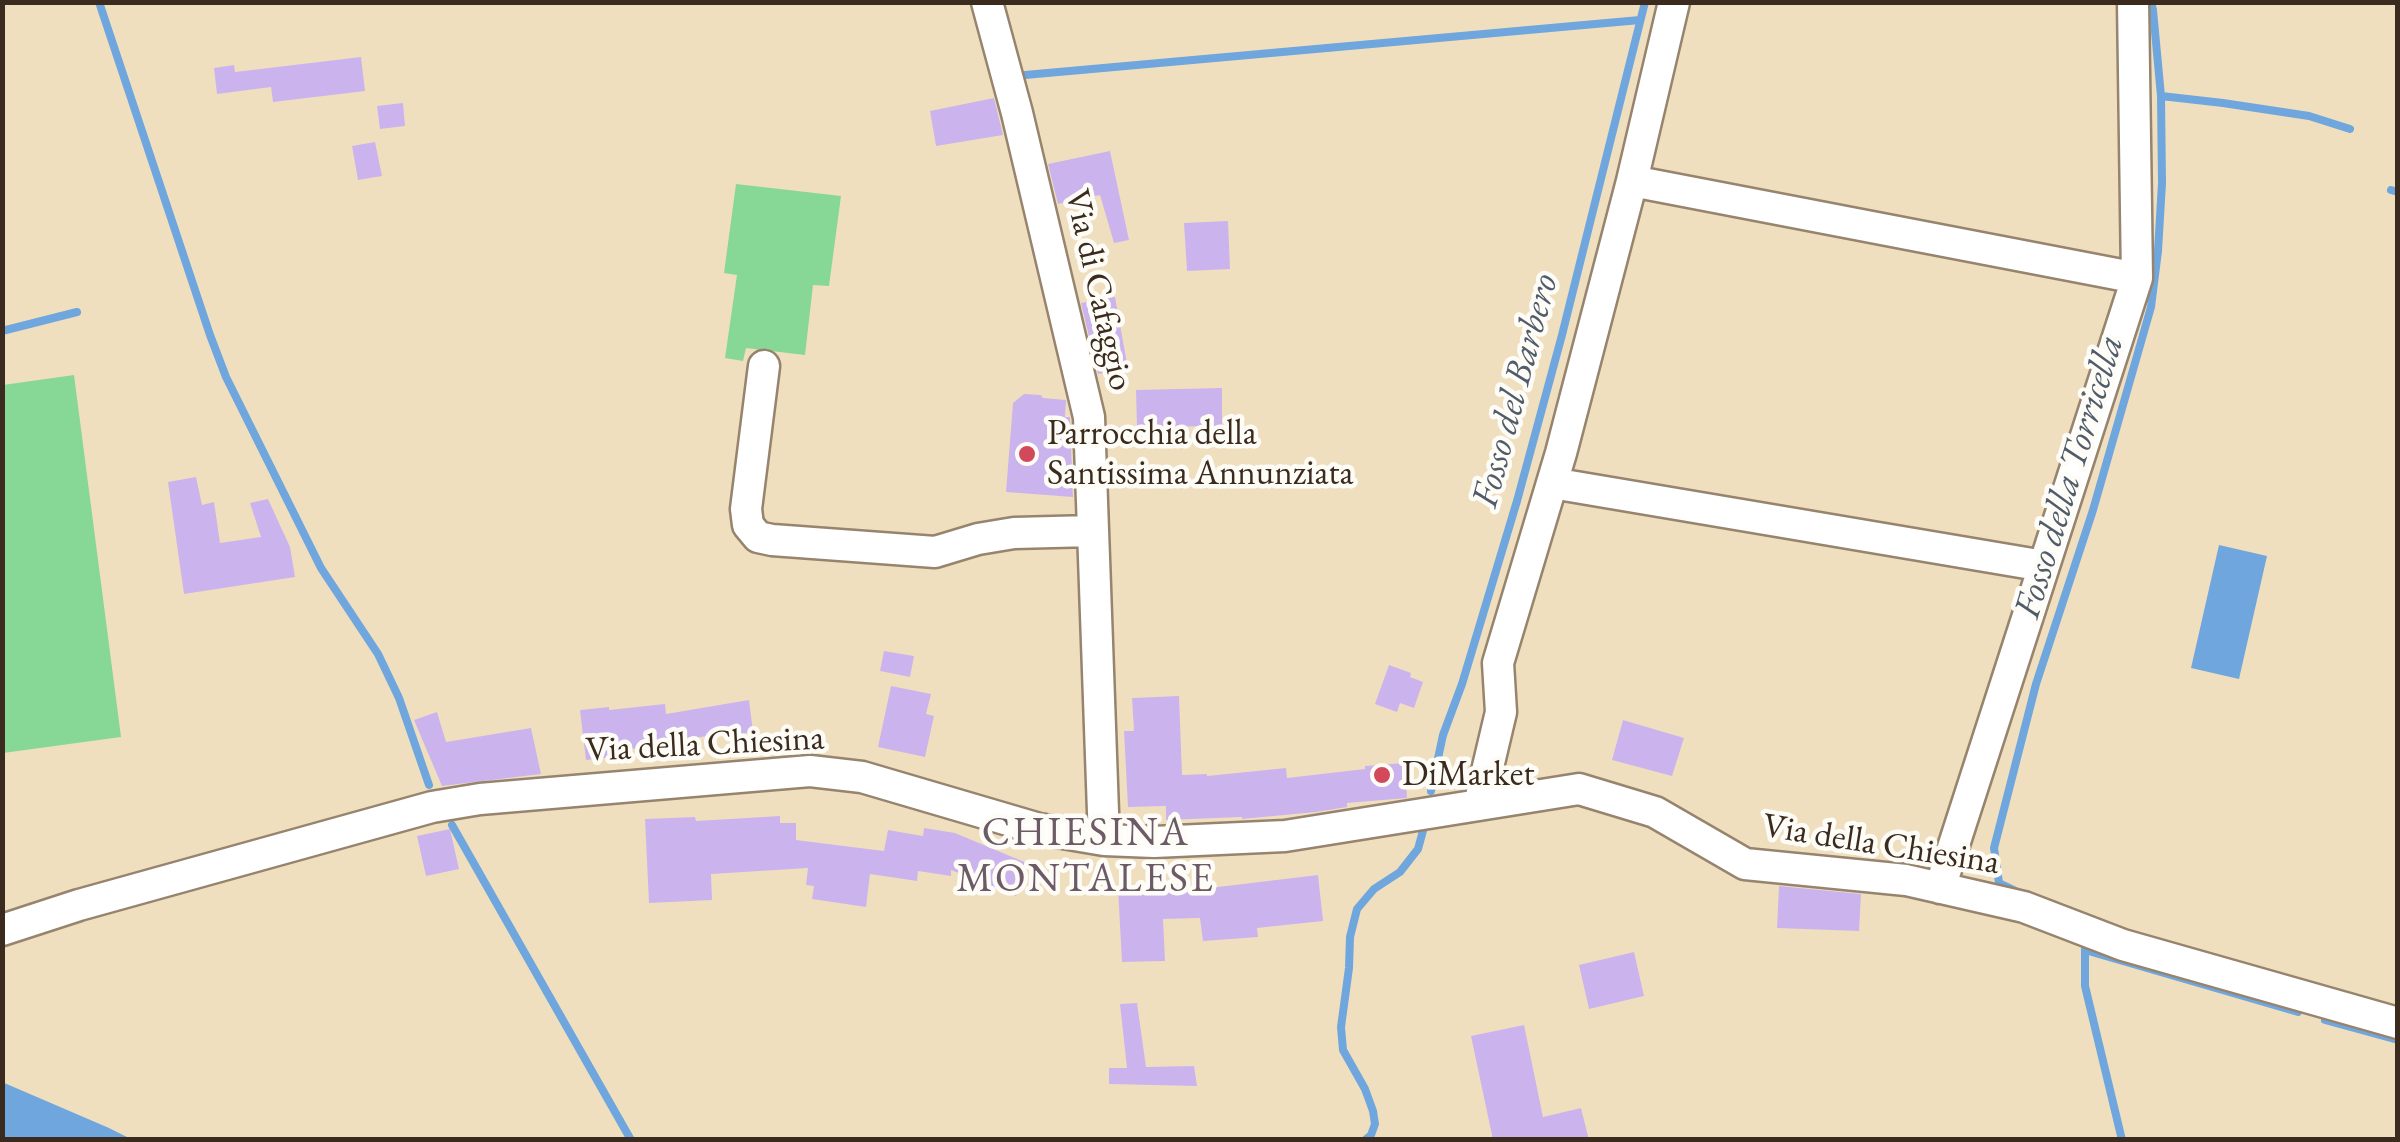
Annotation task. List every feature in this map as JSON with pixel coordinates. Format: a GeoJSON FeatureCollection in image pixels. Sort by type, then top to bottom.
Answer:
{"type":"FeatureCollection","features":[{"type":"Feature","properties":{"kind":"street","name":"Via di Cafaggio"},"geometry":{"type":"LineString","coordinates":[[987,2],[1088,407],[1104,840]]}},
{"type":"Feature","properties":{"kind":"street"},"geometry":{"type":"LineString","coordinates":[[1479,805],[1502,712],[1498,663],[1552,483],[1632,180],[1674,2]]}},
{"type":"Feature","properties":{"kind":"street"},"geometry":{"type":"LineString","coordinates":[[1940,888],[2136,278],[2133,2]]}},
{"type":"Feature","properties":{"kind":"street"},"geometry":{"type":"LineString","coordinates":[[1632,180],[2136,278]]}},
{"type":"Feature","properties":{"kind":"street"},"geometry":{"type":"LineString","coordinates":[[764,366],[746,509],[748,525],[758,537],[936,552],[1014,533],[1092,531]]}},
{"type":"Feature","properties":{"kind":"street"},"geometry":{"type":"LineString","coordinates":[[1552,483],[2044,566]]}},
{"type":"Feature","properties":{"kind":"street","name":"Via della Chiesina"},"geometry":{"type":"LineString","coordinates":[[2,930],[79,905],[460,801],[788,771],[862,778],[1039,829],[1104,840],[1154,842],[1285,836],[1579,789],[1655,812],[1745,864],[1906,880],[2024,907],[2122,945],[2398,1024]]}},
{"type":"Feature","properties":{"kind":"green space"},"geometry":{"type":"Polygon","coordinates":[[[736,184],[841,196],[829,286],[813,285],[805,355],[746,348],[743,361],[725,358],[737,275],[724,273],[736,184]]]}},
{"type":"Feature","properties":{"kind":"green space"},"geometry":{"type":"Polygon","coordinates":[[[74,375],[121,737],[3,753],[3,385],[74,375]]]}},
{"type":"Feature","properties":{"kind":"water"},"geometry":{"type":"Polygon","coordinates":[[[2219,545],[2267,556],[2239,679],[2191,668],[2219,545]]]}},
{"type":"Feature","properties":{"kind":"water"},"geometry":{"type":"Polygon","coordinates":[[[2,1082],[109,1128],[131,1139],[3,1139],[2,1082]]]}},
{"type":"Feature","properties":{"kind":"building"},"geometry":{"type":"Polygon","coordinates":[[[361,57],[365,91],[273,102],[271,87],[217,94],[214,68],[234,65],[235,72],[361,57]]]}},
{"type":"Feature","properties":{"kind":"building"},"geometry":{"type":"Polygon","coordinates":[[[994,98],[1003,135],[936,146],[930,111],[994,98]]]}},
{"type":"Feature","properties":{"kind":"building"},"geometry":{"type":"Polygon","coordinates":[[[403,103],[405,126],[380,129],[377,106],[403,103]]]}},
{"type":"Feature","properties":{"kind":"building"},"geometry":{"type":"Polygon","coordinates":[[[375,142],[382,176],[358,180],[352,146],[375,142]]]}},
{"type":"Feature","properties":{"kind":"building"},"geometry":{"type":"Polygon","coordinates":[[[1110,151],[1129,240],[1114,243],[1100,195],[1058,204],[1048,164],[1110,151]]]}},
{"type":"Feature","properties":{"kind":"building"},"geometry":{"type":"Polygon","coordinates":[[[1228,221],[1230,269],[1187,271],[1184,223],[1228,221]]]}},
{"type":"Feature","properties":{"kind":"building"},"geometry":{"type":"Polygon","coordinates":[[[1115,297],[1128,369],[1098,374],[1081,303],[1115,297]]]}},
{"type":"Feature","properties":{"kind":"building"},"geometry":{"type":"Polygon","coordinates":[[[1222,388],[1222,426],[1137,427],[1136,390],[1222,388]]]}},
{"type":"Feature","properties":{"kind":"building"},"geometry":{"type":"Polygon","coordinates":[[[1024,394],[1066,400],[1073,497],[1006,492],[1013,403],[1024,394]]]}},
{"type":"Feature","properties":{"kind":"building"},"geometry":{"type":"Polygon","coordinates":[[[196,477],[202,505],[214,502],[220,543],[261,537],[250,503],[268,499],[290,547],[295,577],[184,594],[168,482],[196,477]]]}},
{"type":"Feature","properties":{"kind":"building"},"geometry":{"type":"Polygon","coordinates":[[[884,651],[914,656],[910,677],[880,671],[884,651]]]}},
{"type":"Feature","properties":{"kind":"building"},"geometry":{"type":"Polygon","coordinates":[[[1389,665],[1423,682],[1414,708],[1400,703],[1397,712],[1375,704],[1389,665]]]}},
{"type":"Feature","properties":{"kind":"building"},"geometry":{"type":"Polygon","coordinates":[[[891,686],[931,694],[926,714],[934,716],[925,757],[878,747],[891,686]]]}},
{"type":"Feature","properties":{"kind":"building"},"geometry":{"type":"Polygon","coordinates":[[[1179,696],[1182,775],[1286,768],[1287,778],[1405,763],[1407,798],[1242,819],[1166,820],[1166,806],[1128,807],[1124,731],[1134,731],[1132,698],[1179,696]]]}},
{"type":"Feature","properties":{"kind":"building"},"geometry":{"type":"Polygon","coordinates":[[[749,700],[753,732],[614,751],[614,757],[586,760],[580,710],[665,704],[666,714],[749,700]]]}},
{"type":"Feature","properties":{"kind":"building"},"geometry":{"type":"Polygon","coordinates":[[[437,712],[446,742],[531,728],[541,774],[442,786],[414,720],[437,712]]]}},
{"type":"Feature","properties":{"kind":"building"},"geometry":{"type":"Polygon","coordinates":[[[1623,720],[1684,738],[1672,776],[1612,760],[1623,720]]]}},
{"type":"Feature","properties":{"kind":"building"},"geometry":{"type":"Polygon","coordinates":[[[780,816],[780,823],[796,823],[796,840],[884,851],[888,830],[923,836],[924,828],[955,833],[1029,864],[1016,896],[951,870],[951,876],[918,871],[917,881],[870,874],[866,907],[812,899],[814,886],[806,885],[808,868],[711,874],[712,900],[649,903],[645,819],[695,817],[696,821],[780,816]]]}},
{"type":"Feature","properties":{"kind":"building"},"geometry":{"type":"Polygon","coordinates":[[[450,829],[459,869],[426,876],[417,836],[450,829]]]}},
{"type":"Feature","properties":{"kind":"building"},"geometry":{"type":"Polygon","coordinates":[[[1318,875],[1323,921],[1257,928],[1258,937],[1203,941],[1200,918],[1163,919],[1165,961],[1122,962],[1118,888],[1168,886],[1168,893],[1318,875]]]}},
{"type":"Feature","properties":{"kind":"building"},"geometry":{"type":"Polygon","coordinates":[[[1779,886],[1861,894],[1859,931],[1777,928],[1779,886]]]}},
{"type":"Feature","properties":{"kind":"building"},"geometry":{"type":"Polygon","coordinates":[[[1634,952],[1644,996],[1589,1009],[1579,965],[1634,952]]]}},
{"type":"Feature","properties":{"kind":"building"},"geometry":{"type":"Polygon","coordinates":[[[1137,1003],[1146,1067],[1194,1066],[1197,1086],[1109,1084],[1109,1068],[1127,1068],[1120,1004],[1137,1003]]]}},
{"type":"Feature","properties":{"kind":"building"},"geometry":{"type":"Polygon","coordinates":[[[1524,1025],[1543,1117],[1581,1108],[1589,1140],[1493,1140],[1471,1036],[1524,1025]]]}},
{"type":"Feature","properties":{"kind":"waterway"},"geometry":{"type":"LineString","coordinates":[[99,2],[226,377],[321,568],[378,654],[399,698],[429,785]]}},
{"type":"Feature","properties":{"kind":"waterway","name":"Fosso del Barbero"},"geometry":{"type":"LineString","coordinates":[[1431,791],[1443,735],[1517,501],[1645,2]]}},
{"type":"Feature","properties":{"kind":"waterway","name":"Fosso della Torricella"},"geometry":{"type":"LineString","coordinates":[[2018,892],[1999,883],[1994,848],[2036,684],[2093,510],[2151,307],[2162,183],[2161,96],[2151,2]]}},
{"type":"Feature","properties":{"kind":"waterway"},"geometry":{"type":"LineString","coordinates":[[1025,75],[1640,20]]}},
{"type":"Feature","properties":{"kind":"waterway"},"geometry":{"type":"LineString","coordinates":[[2161,96],[2309,116],[2350,129]]}},
{"type":"Feature","properties":{"kind":"waterway"},"geometry":{"type":"LineString","coordinates":[[2391,190],[2398,192]]}},
{"type":"Feature","properties":{"kind":"waterway"},"geometry":{"type":"LineString","coordinates":[[2,331],[77,312]]}},
{"type":"Feature","properties":{"kind":"waterway"},"geometry":{"type":"LineString","coordinates":[[452,825],[631,1140]]}},
{"type":"Feature","properties":{"kind":"waterway","name":"Fosso del Barbero"},"geometry":{"type":"LineString","coordinates":[[1365,1140],[1375,1124],[1373,1111],[1343,1050],[1341,1027],[1350,937],[1357,909],[1374,889],[1400,872],[1418,849],[1424,827]]}},
{"type":"Feature","properties":{"kind":"waterway","name":"Fosso della Torricella"},"geometry":{"type":"LineString","coordinates":[[2085,949],[2085,986],[2122,1140]]}},
{"type":"Feature","properties":{"kind":"waterway"},"geometry":{"type":"LineString","coordinates":[[2085,950],[2298,1012]]}},
{"type":"Feature","properties":{"kind":"waterway"},"geometry":{"type":"LineString","coordinates":[[2325,1020],[2398,1040]]}},
{"type":"Feature","properties":{"kind":"place","name":"Parrocchia della Santissima Annunziata"},"geometry":{"type":"Point","coordinates":[1027,454]}},
{"type":"Feature","properties":{"kind":"place","name":"DiMarket"},"geometry":{"type":"Point","coordinates":[1382,775]}},
{"type":"Feature","properties":{"kind":"district","name":"CHIESINA MONTALESE"},"geometry":{"type":"Point","coordinates":[1086,857]}}]}
